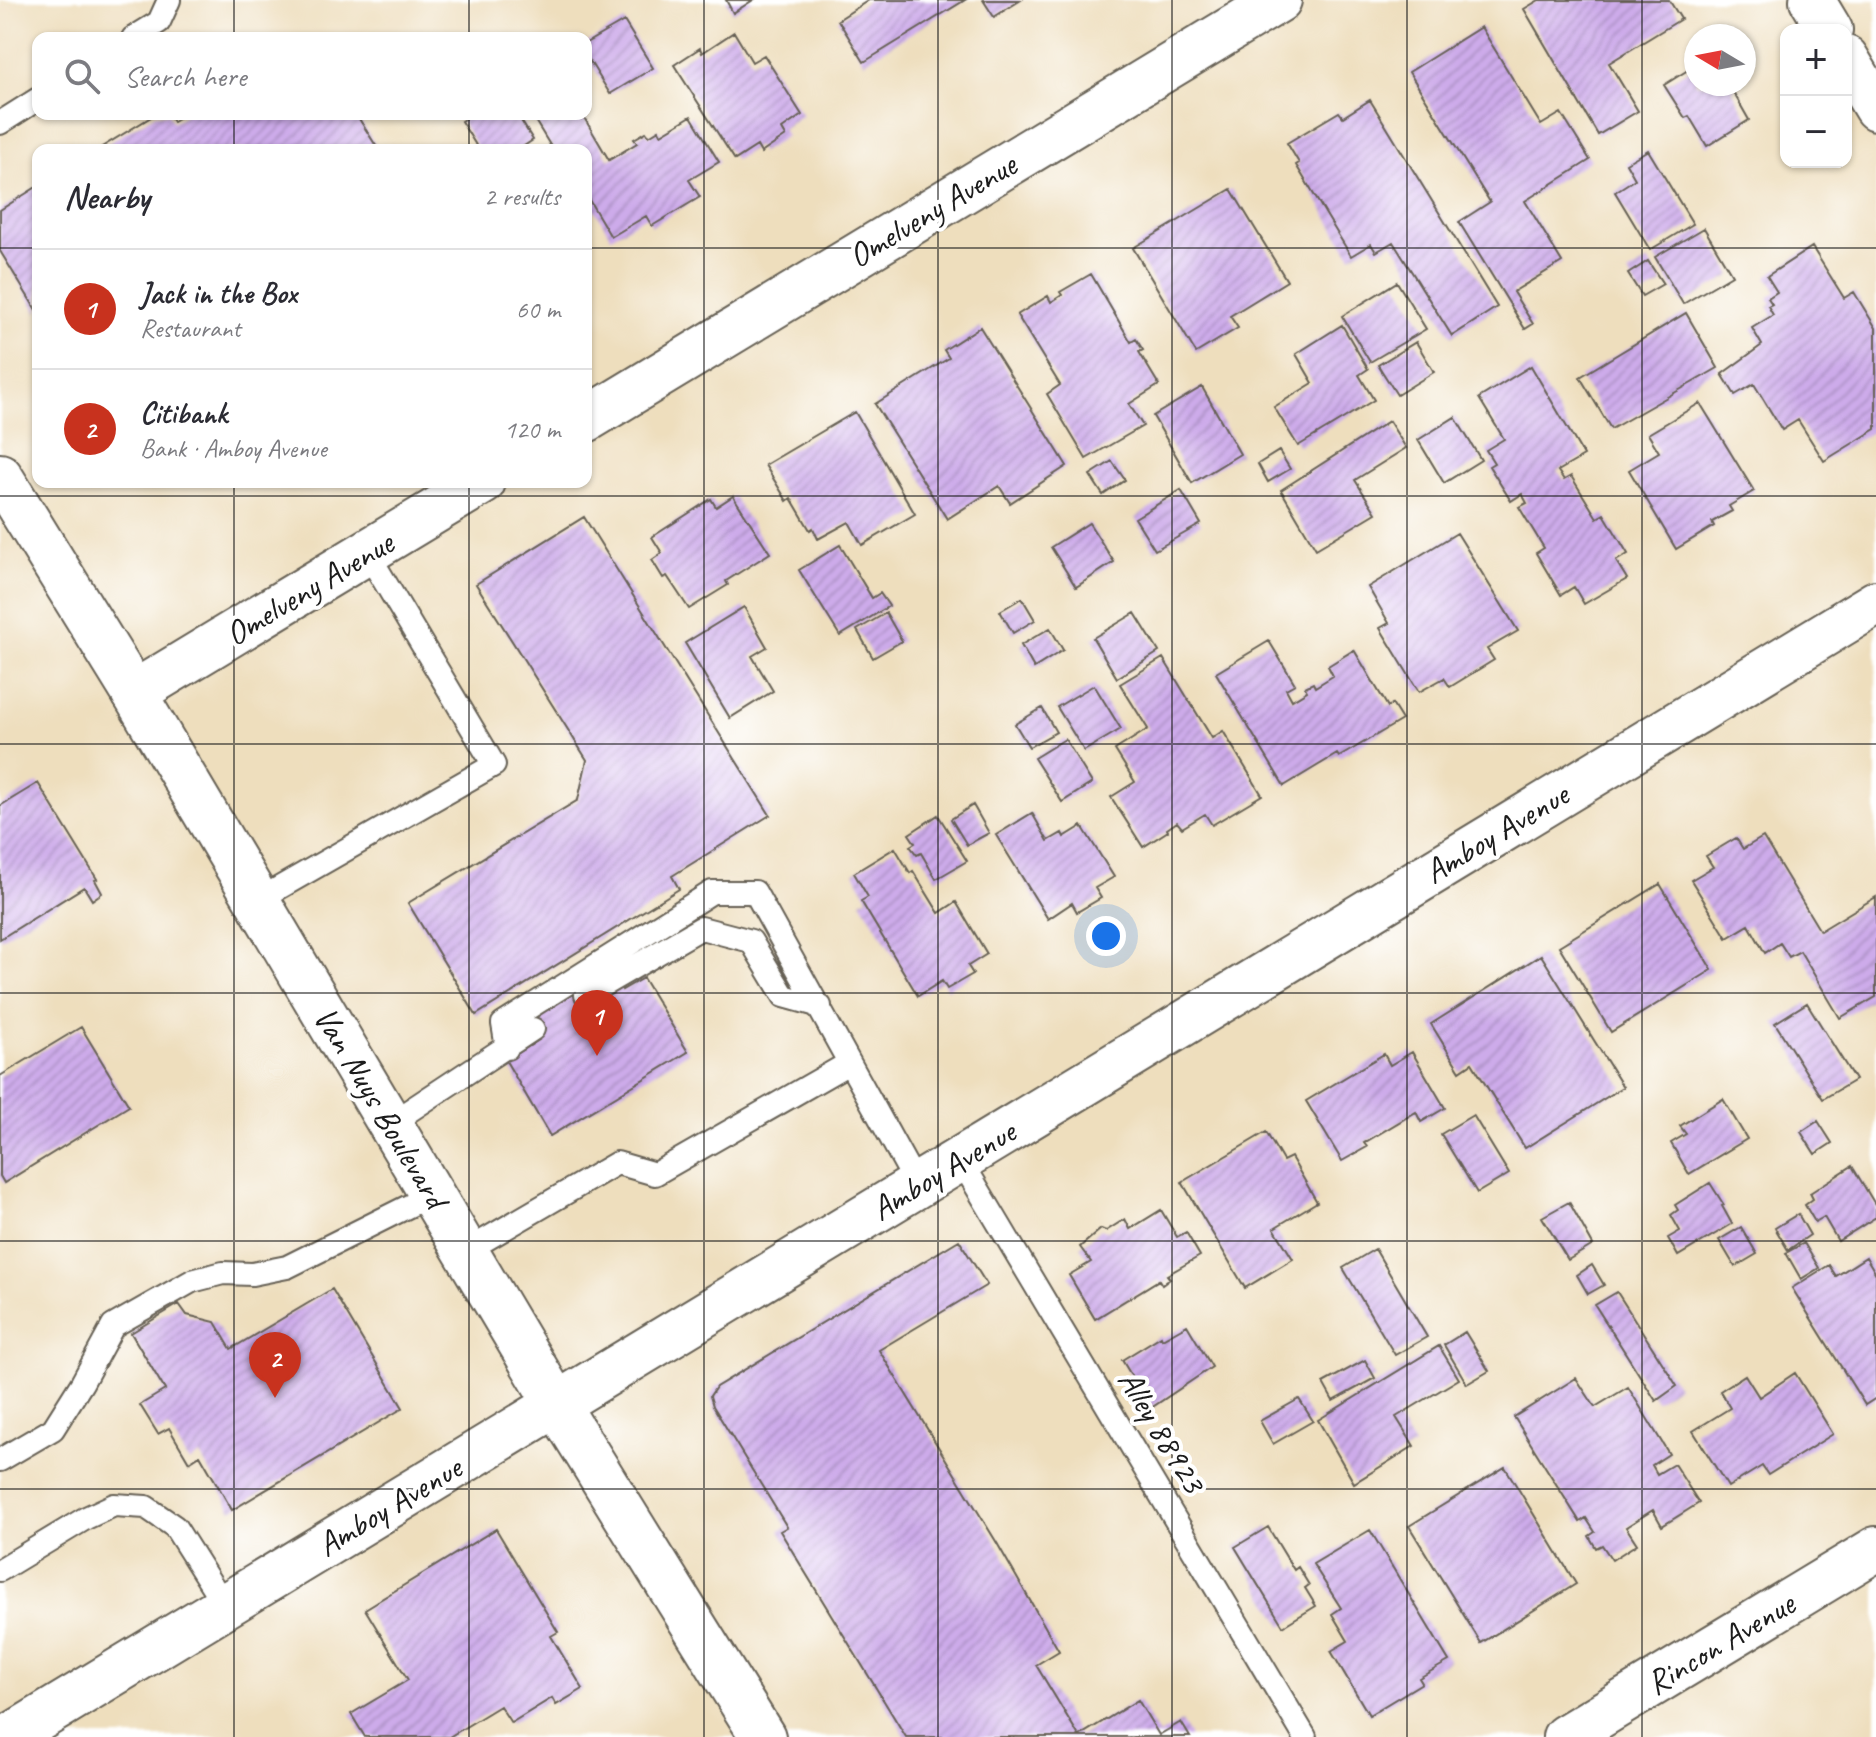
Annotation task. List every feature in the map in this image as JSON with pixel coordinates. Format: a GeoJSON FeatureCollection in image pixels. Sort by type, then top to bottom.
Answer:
{"type":"FeatureCollection","features":[{"type":"Feature","properties":{"kind":"street","name":"Omelveny Avenue"},"geometry":{"type":"LineString","coordinates":[[592,416],[1279,0]]}},
{"type":"Feature","properties":{"kind":"street"},"geometry":{"type":"LineString","coordinates":[[1812,0],[1826,24]]}},
{"type":"Feature","properties":{"kind":"street"},"geometry":{"type":"LineString","coordinates":[[1852,68],[1876,108]]}},
{"type":"Feature","properties":{"kind":"street","name":"Van Nuys Boulevard"},"geometry":{"type":"LineString","coordinates":[[0,476],[134,693],[557,1405],[763,1737]]}},
{"type":"Feature","properties":{"kind":"street","name":"Omelveny Avenue"},"geometry":{"type":"LineString","coordinates":[[134,693],[473,488]]}},
{"type":"Feature","properties":{"kind":"street","name":"Amboy Avenue"},"geometry":{"type":"LineString","coordinates":[[9,1737],[1876,603]]}},
{"type":"Feature","properties":{"kind":"street","name":"Rincon Avenue"},"geometry":{"type":"LineString","coordinates":[[1565,1737],[1876,1549]]}},
{"type":"Feature","properties":{"kind":"lane"},"geometry":{"type":"LineString","coordinates":[[143,32],[159,22],[169,0]]}},
{"type":"Feature","properties":{"kind":"lane"},"geometry":{"type":"LineString","coordinates":[[0,123],[32,103]]}},
{"type":"Feature","properties":{"kind":"lane"},"geometry":{"type":"LineString","coordinates":[[258,900],[494,765],[367,552]]}},
{"type":"Feature","properties":{"kind":"lane"},"geometry":{"type":"LineString","coordinates":[[507,1048],[503,1024],[712,892],[755,892],[917,1185]]}},
{"type":"Feature","properties":{"kind":"lane"},"geometry":{"type":"LineString","coordinates":[[586,995],[701,928],[751,941],[784,996],[820,1006]]}},
{"type":"Feature","properties":{"kind":"lane"},"geometry":{"type":"LineString","coordinates":[[391,1123],[533,1029]]}},
{"type":"Feature","properties":{"kind":"lane"},"geometry":{"type":"LineString","coordinates":[[466,1251],[617,1163],[655,1174],[849,1063]]}},
{"type":"Feature","properties":{"kind":"lane","name":"Alley 88923"},"geometry":{"type":"LineString","coordinates":[[960,1159],[1305,1737]]}},
{"type":"Feature","properties":{"kind":"lane"},"geometry":{"type":"LineString","coordinates":[[0,1460],[53,1429],[113,1326],[192,1281],[223,1273],[252,1274],[287,1267],[433,1194]]}},
{"type":"Feature","properties":{"kind":"lane"},"geometry":{"type":"LineString","coordinates":[[0,1570],[86,1518],[114,1505],[146,1507],[175,1527],[225,1606]]}},
{"type":"Feature","properties":{"kind":"building"},"geometry":{"type":"Polygon","coordinates":[[[726,0],[753,0],[733,13],[726,0]]]}},
{"type":"Feature","properties":{"kind":"building"},"geometry":{"type":"Polygon","coordinates":[[[869,0],[965,0],[864,62],[838,20],[869,0]]]}},
{"type":"Feature","properties":{"kind":"building"},"geometry":{"type":"Polygon","coordinates":[[[983,0],[1021,0],[994,17],[983,0]]]}},
{"type":"Feature","properties":{"kind":"building"},"geometry":{"type":"Polygon","coordinates":[[[1539,0],[1669,0],[1681,19],[1609,63],[1638,111],[1598,135],[1524,9],[1539,0]]]}},
{"type":"Feature","properties":{"kind":"building"},"geometry":{"type":"Polygon","coordinates":[[[624,21],[653,68],[610,94],[592,65],[592,40],[624,21]]]}},
{"type":"Feature","properties":{"kind":"building"},"geometry":{"type":"Polygon","coordinates":[[[1481,27],[1541,125],[1561,113],[1590,160],[1525,201],[1562,262],[1513,292],[1533,324],[1525,329],[1459,222],[1490,202],[1409,72],[1481,27]]]}},
{"type":"Feature","properties":{"kind":"building"},"geometry":{"type":"Polygon","coordinates":[[[734,32],[752,62],[764,55],[802,115],[782,129],[786,136],[761,153],[757,146],[735,160],[674,65],[700,48],[702,53],[734,32]]]}},
{"type":"Feature","properties":{"kind":"building"},"geometry":{"type":"Polygon","coordinates":[[[1684,72],[1684,96],[1735,96],[1749,120],[1707,146],[1689,116],[1685,118],[1664,85],[1684,72]]]}},
{"type":"Feature","properties":{"kind":"building"},"geometry":{"type":"Polygon","coordinates":[[[1370,100],[1497,307],[1452,336],[1393,242],[1376,252],[1371,244],[1351,256],[1296,165],[1299,163],[1287,143],[1339,112],[1343,117],[1370,100]]]}},
{"type":"Feature","properties":{"kind":"building"},"geometry":{"type":"Polygon","coordinates":[[[691,116],[719,162],[689,180],[700,197],[652,226],[646,216],[611,237],[592,205],[592,144],[549,144],[535,120],[586,120],[609,160],[637,143],[634,139],[646,132],[649,136],[659,130],[661,134],[691,116]]]}},
{"type":"Feature","properties":{"kind":"building"},"geometry":{"type":"Polygon","coordinates":[[[146,120],[360,120],[375,144],[107,144],[146,120]]]}},
{"type":"Feature","properties":{"kind":"building"},"geometry":{"type":"Polygon","coordinates":[[[521,120],[533,140],[527,144],[475,144],[461,121],[521,120]]]}},
{"type":"Feature","properties":{"kind":"building"},"geometry":{"type":"Polygon","coordinates":[[[1648,150],[1693,224],[1650,250],[1615,192],[1635,179],[1626,163],[1648,150]]]}},
{"type":"Feature","properties":{"kind":"building"},"geometry":{"type":"Polygon","coordinates":[[[1231,189],[1287,281],[1230,316],[1238,328],[1196,353],[1133,248],[1231,189]]]}},
{"type":"Feature","properties":{"kind":"building"},"geometry":{"type":"Polygon","coordinates":[[[32,190],[32,303],[0,251],[0,210],[32,190]]]}},
{"type":"Feature","properties":{"kind":"building"},"geometry":{"type":"Polygon","coordinates":[[[1704,228],[1732,275],[1683,304],[1655,257],[1704,228]]]}},
{"type":"Feature","properties":{"kind":"building"},"geometry":{"type":"Polygon","coordinates":[[[1812,247],[1844,298],[1854,292],[1876,328],[1876,429],[1824,461],[1798,420],[1782,430],[1754,384],[1735,395],[1722,374],[1762,345],[1752,328],[1773,315],[1768,298],[1777,292],[1767,276],[1812,247]]]}},
{"type":"Feature","properties":{"kind":"building"},"geometry":{"type":"Polygon","coordinates":[[[1648,261],[1663,284],[1642,296],[1628,274],[1648,261]]]}},
{"type":"Feature","properties":{"kind":"building"},"geometry":{"type":"Polygon","coordinates":[[[1091,274],[1131,342],[1136,339],[1143,350],[1139,352],[1159,385],[1129,404],[1143,426],[1086,459],[1047,394],[1060,385],[1017,315],[1048,296],[1051,302],[1062,295],[1060,292],[1091,274]]]}},
{"type":"Feature","properties":{"kind":"building"},"geometry":{"type":"Polygon","coordinates":[[[1397,282],[1426,329],[1370,362],[1342,316],[1397,282]]]}},
{"type":"Feature","properties":{"kind":"building"},"geometry":{"type":"Polygon","coordinates":[[[1686,313],[1718,368],[1611,429],[1580,377],[1686,313]]]}},
{"type":"Feature","properties":{"kind":"building"},"geometry":{"type":"Polygon","coordinates":[[[1342,325],[1368,369],[1359,375],[1374,400],[1298,446],[1274,407],[1313,383],[1296,354],[1342,325]]]}},
{"type":"Feature","properties":{"kind":"building"},"geometry":{"type":"Polygon","coordinates":[[[980,327],[1067,466],[1010,503],[999,486],[947,519],[875,404],[949,358],[944,350],[980,327]]]}},
{"type":"Feature","properties":{"kind":"building"},"geometry":{"type":"Polygon","coordinates":[[[1416,342],[1434,372],[1397,395],[1378,365],[1416,342]]]}},
{"type":"Feature","properties":{"kind":"building"},"geometry":{"type":"Polygon","coordinates":[[[1531,366],[1584,456],[1558,471],[1564,480],[1571,476],[1597,518],[1604,514],[1628,554],[1616,561],[1627,579],[1584,604],[1574,587],[1561,595],[1536,553],[1544,548],[1519,507],[1527,503],[1522,494],[1511,501],[1489,466],[1494,463],[1486,450],[1504,439],[1479,398],[1531,366]]]}},
{"type":"Feature","properties":{"kind":"building"},"geometry":{"type":"Polygon","coordinates":[[[1202,387],[1240,454],[1192,483],[1153,416],[1202,387]]]}},
{"type":"Feature","properties":{"kind":"building"},"geometry":{"type":"Polygon","coordinates":[[[1700,403],[1754,491],[1729,506],[1732,511],[1712,522],[1714,526],[1676,549],[1629,470],[1659,452],[1648,434],[1700,403]]]}},
{"type":"Feature","properties":{"kind":"building"},"geometry":{"type":"Polygon","coordinates":[[[855,412],[915,514],[862,545],[849,522],[818,539],[791,498],[787,501],[765,465],[855,412]]]}},
{"type":"Feature","properties":{"kind":"building"},"geometry":{"type":"Polygon","coordinates":[[[1455,417],[1481,460],[1444,483],[1418,440],[1455,417]]]}},
{"type":"Feature","properties":{"kind":"building"},"geometry":{"type":"Polygon","coordinates":[[[1389,421],[1406,448],[1355,480],[1376,513],[1316,549],[1281,490],[1389,421]]]}},
{"type":"Feature","properties":{"kind":"building"},"geometry":{"type":"Polygon","coordinates":[[[1279,451],[1290,469],[1268,482],[1258,464],[1279,451]]]}},
{"type":"Feature","properties":{"kind":"building"},"geometry":{"type":"Polygon","coordinates":[[[1112,461],[1125,480],[1103,495],[1090,475],[1112,461]]]}},
{"type":"Feature","properties":{"kind":"building"},"geometry":{"type":"Polygon","coordinates":[[[1181,490],[1201,524],[1155,550],[1135,518],[1181,490]]]}},
{"type":"Feature","properties":{"kind":"building"},"geometry":{"type":"Polygon","coordinates":[[[733,496],[770,553],[726,581],[728,585],[689,609],[652,560],[662,553],[652,537],[711,499],[716,507],[733,496]]]}},
{"type":"Feature","properties":{"kind":"building"},"geometry":{"type":"Polygon","coordinates":[[[584,517],[770,815],[672,876],[679,889],[476,1015],[408,903],[578,800],[587,760],[476,584],[584,517]]]}},
{"type":"Feature","properties":{"kind":"building"},"geometry":{"type":"Polygon","coordinates":[[[1089,523],[1114,562],[1076,587],[1051,547],[1089,523]]]}},
{"type":"Feature","properties":{"kind":"building"},"geometry":{"type":"Polygon","coordinates":[[[1457,533],[1518,631],[1487,649],[1494,660],[1450,687],[1444,678],[1419,692],[1380,628],[1389,623],[1368,587],[1457,533]]]}},
{"type":"Feature","properties":{"kind":"building"},"geometry":{"type":"Polygon","coordinates":[[[840,545],[872,598],[880,593],[889,606],[840,636],[799,570],[840,545]]]}},
{"type":"Feature","properties":{"kind":"building"},"geometry":{"type":"Polygon","coordinates":[[[1022,598],[1035,620],[1013,633],[1000,611],[1022,598]]]}},
{"type":"Feature","properties":{"kind":"building"},"geometry":{"type":"Polygon","coordinates":[[[744,607],[767,647],[752,656],[773,691],[730,718],[685,643],[744,607]]]}},
{"type":"Feature","properties":{"kind":"building"},"geometry":{"type":"Polygon","coordinates":[[[886,613],[902,641],[873,658],[857,630],[886,613]]]}},
{"type":"Feature","properties":{"kind":"building"},"geometry":{"type":"Polygon","coordinates":[[[1135,613],[1159,652],[1117,678],[1093,638],[1135,613]]]}},
{"type":"Feature","properties":{"kind":"building"},"geometry":{"type":"Polygon","coordinates":[[[1050,628],[1063,650],[1034,668],[1021,645],[1050,628]]]}},
{"type":"Feature","properties":{"kind":"building"},"geometry":{"type":"Polygon","coordinates":[[[1269,641],[1295,684],[1286,689],[1292,700],[1307,691],[1305,687],[1313,683],[1315,687],[1333,676],[1328,666],[1354,650],[1388,707],[1392,704],[1402,720],[1284,786],[1216,673],[1269,641]]]}},
{"type":"Feature","properties":{"kind":"building"},"geometry":{"type":"Polygon","coordinates":[[[1163,658],[1212,738],[1223,731],[1262,795],[1212,825],[1205,814],[1182,828],[1177,822],[1143,847],[1111,797],[1135,782],[1115,750],[1148,729],[1120,684],[1163,658]]]}},
{"type":"Feature","properties":{"kind":"building"},"geometry":{"type":"Polygon","coordinates":[[[1094,685],[1121,729],[1084,751],[1057,707],[1094,685]]]}},
{"type":"Feature","properties":{"kind":"building"},"geometry":{"type":"Polygon","coordinates":[[[1042,708],[1056,732],[1029,747],[1015,724],[1042,708]]]}},
{"type":"Feature","properties":{"kind":"building"},"geometry":{"type":"Polygon","coordinates":[[[1065,739],[1092,783],[1062,802],[1034,758],[1065,739]]]}},
{"type":"Feature","properties":{"kind":"building"},"geometry":{"type":"Polygon","coordinates":[[[38,783],[97,879],[102,893],[92,900],[84,887],[0,939],[0,806],[38,783]]]}},
{"type":"Feature","properties":{"kind":"building"},"geometry":{"type":"Polygon","coordinates":[[[973,805],[989,833],[967,845],[951,819],[973,805]]]}},
{"type":"Feature","properties":{"kind":"building"},"geometry":{"type":"Polygon","coordinates":[[[1032,813],[1048,841],[1062,833],[1064,837],[1082,826],[1114,877],[1095,888],[1101,898],[1077,912],[1072,903],[1048,919],[996,835],[1032,813]]]}},
{"type":"Feature","properties":{"kind":"building"},"geometry":{"type":"Polygon","coordinates":[[[938,815],[967,861],[936,879],[921,853],[917,855],[910,846],[915,843],[909,834],[938,815]]]}},
{"type":"Feature","properties":{"kind":"building"},"geometry":{"type":"Polygon","coordinates":[[[1763,837],[1820,931],[1876,897],[1876,997],[1840,1018],[1800,951],[1789,957],[1780,943],[1765,953],[1749,925],[1727,938],[1691,880],[1713,867],[1706,856],[1736,838],[1743,849],[1763,837]]]}},
{"type":"Feature","properties":{"kind":"building"},"geometry":{"type":"Polygon","coordinates":[[[895,848],[939,913],[956,902],[987,954],[968,966],[973,974],[947,989],[942,981],[918,996],[861,901],[868,897],[854,873],[895,848]]]}},
{"type":"Feature","properties":{"kind":"building"},"geometry":{"type":"Polygon","coordinates":[[[1660,884],[1712,970],[1611,1032],[1559,946],[1660,884]]]}},
{"type":"Feature","properties":{"kind":"building"},"geometry":{"type":"Polygon","coordinates":[[[1541,955],[1623,1087],[1525,1148],[1472,1063],[1460,1071],[1431,1024],[1541,955]]]}},
{"type":"Feature","properties":{"kind":"building"},"geometry":{"type":"Polygon","coordinates":[[[643,978],[688,1052],[550,1136],[506,1061],[539,1040],[525,1017],[580,984],[619,984],[622,990],[643,978]]]}},
{"type":"Feature","properties":{"kind":"building"},"geometry":{"type":"Polygon","coordinates":[[[1807,1003],[1855,1080],[1823,1099],[1775,1023],[1807,1003]]]}},
{"type":"Feature","properties":{"kind":"building"},"geometry":{"type":"Polygon","coordinates":[[[81,1027],[129,1106],[4,1183],[0,1176],[0,1076],[81,1027]]]}},
{"type":"Feature","properties":{"kind":"building"},"geometry":{"type":"Polygon","coordinates":[[[1412,1052],[1445,1108],[1421,1122],[1416,1112],[1364,1143],[1367,1147],[1342,1161],[1306,1101],[1384,1054],[1390,1065],[1412,1052]]]}},
{"type":"Feature","properties":{"kind":"building"},"geometry":{"type":"Polygon","coordinates":[[[1723,1099],[1747,1139],[1689,1174],[1671,1143],[1686,1134],[1680,1126],[1723,1099]]]}},
{"type":"Feature","properties":{"kind":"building"},"geometry":{"type":"Polygon","coordinates":[[[1473,1115],[1509,1174],[1477,1193],[1441,1134],[1473,1115]]]}},
{"type":"Feature","properties":{"kind":"building"},"geometry":{"type":"Polygon","coordinates":[[[1818,1121],[1832,1143],[1815,1154],[1801,1132],[1818,1121]]]}},
{"type":"Feature","properties":{"kind":"building"},"geometry":{"type":"Polygon","coordinates":[[[1266,1132],[1283,1161],[1291,1157],[1317,1202],[1274,1228],[1293,1259],[1245,1288],[1182,1182],[1266,1132]]]}},
{"type":"Feature","properties":{"kind":"building"},"geometry":{"type":"Polygon","coordinates":[[[1852,1166],[1876,1206],[1876,1217],[1838,1241],[1824,1217],[1815,1222],[1805,1205],[1813,1199],[1810,1193],[1852,1166]]]}},
{"type":"Feature","properties":{"kind":"building"},"geometry":{"type":"Polygon","coordinates":[[[1710,1183],[1732,1224],[1678,1256],[1668,1238],[1680,1231],[1671,1215],[1678,1210],[1675,1205],[1710,1183]]]}},
{"type":"Feature","properties":{"kind":"building"},"geometry":{"type":"Polygon","coordinates":[[[1569,1202],[1593,1245],[1568,1260],[1542,1217],[1569,1202]]]}},
{"type":"Feature","properties":{"kind":"building"},"geometry":{"type":"Polygon","coordinates":[[[1161,1210],[1177,1237],[1186,1232],[1200,1256],[1167,1275],[1170,1279],[1162,1285],[1159,1280],[1095,1319],[1069,1275],[1091,1262],[1080,1247],[1101,1229],[1106,1231],[1125,1219],[1130,1229],[1161,1210]]]}},
{"type":"Feature","properties":{"kind":"building"},"geometry":{"type":"Polygon","coordinates":[[[1798,1214],[1810,1235],[1788,1250],[1775,1228],[1798,1214]]]}},
{"type":"Feature","properties":{"kind":"building"},"geometry":{"type":"Polygon","coordinates":[[[1741,1227],[1757,1254],[1735,1267],[1719,1240],[1741,1227]]]}},
{"type":"Feature","properties":{"kind":"building"},"geometry":{"type":"Polygon","coordinates":[[[959,1240],[987,1285],[879,1350],[1059,1651],[1036,1665],[1079,1736],[1138,1700],[1159,1735],[1181,1722],[1190,1737],[906,1737],[780,1531],[787,1527],[713,1406],[710,1396],[716,1387],[959,1240]]]}},
{"type":"Feature","properties":{"kind":"building"},"geometry":{"type":"Polygon","coordinates":[[[1804,1243],[1819,1268],[1801,1279],[1786,1253],[1804,1243]]]}},
{"type":"Feature","properties":{"kind":"building"},"geometry":{"type":"Polygon","coordinates":[[[1375,1249],[1427,1337],[1395,1355],[1343,1268],[1375,1249]]]}},
{"type":"Feature","properties":{"kind":"building"},"geometry":{"type":"Polygon","coordinates":[[[1866,1257],[1876,1274],[1876,1398],[1865,1405],[1792,1288],[1829,1265],[1836,1276],[1866,1257]]]}},
{"type":"Feature","properties":{"kind":"building"},"geometry":{"type":"Polygon","coordinates":[[[1592,1265],[1604,1285],[1588,1294],[1577,1275],[1592,1265]]]}},
{"type":"Feature","properties":{"kind":"building"},"geometry":{"type":"Polygon","coordinates":[[[332,1289],[403,1408],[232,1510],[200,1455],[189,1462],[169,1428],[158,1434],[140,1405],[165,1390],[131,1333],[179,1304],[187,1315],[215,1322],[231,1349],[332,1289]]]}},
{"type":"Feature","properties":{"kind":"building"},"geometry":{"type":"Polygon","coordinates":[[[1617,1292],[1677,1386],[1656,1401],[1595,1305],[1617,1292]]]}},
{"type":"Feature","properties":{"kind":"building"},"geometry":{"type":"Polygon","coordinates":[[[1187,1325],[1212,1367],[1151,1408],[1122,1360],[1161,1336],[1162,1339],[1187,1325]]]}},
{"type":"Feature","properties":{"kind":"building"},"geometry":{"type":"Polygon","coordinates":[[[1465,1332],[1489,1371],[1467,1384],[1444,1345],[1465,1332]]]}},
{"type":"Feature","properties":{"kind":"building"},"geometry":{"type":"Polygon","coordinates":[[[1439,1346],[1459,1379],[1396,1417],[1414,1446],[1354,1483],[1318,1420],[1439,1346]]]}},
{"type":"Feature","properties":{"kind":"building"},"geometry":{"type":"Polygon","coordinates":[[[1365,1360],[1375,1378],[1333,1401],[1323,1383],[1365,1360]]]}},
{"type":"Feature","properties":{"kind":"building"},"geometry":{"type":"Polygon","coordinates":[[[1795,1373],[1833,1434],[1768,1475],[1762,1466],[1728,1487],[1693,1431],[1730,1408],[1720,1391],[1745,1375],[1759,1397],[1795,1373]]]}},
{"type":"Feature","properties":{"kind":"building"},"geometry":{"type":"Polygon","coordinates":[[[1576,1378],[1595,1407],[1628,1387],[1669,1454],[1652,1465],[1657,1474],[1674,1464],[1699,1503],[1662,1526],[1653,1510],[1626,1527],[1637,1544],[1612,1560],[1602,1545],[1596,1548],[1589,1536],[1595,1532],[1586,1518],[1580,1522],[1514,1417],[1576,1378]]]}},
{"type":"Feature","properties":{"kind":"building"},"geometry":{"type":"Polygon","coordinates":[[[1299,1399],[1313,1421],[1273,1444],[1260,1421],[1299,1399]]]}},
{"type":"Feature","properties":{"kind":"building"},"geometry":{"type":"Polygon","coordinates":[[[1505,1467],[1576,1584],[1481,1643],[1409,1526],[1505,1467]]]}},
{"type":"Feature","properties":{"kind":"building"},"geometry":{"type":"Polygon","coordinates":[[[1268,1527],[1294,1570],[1298,1567],[1309,1585],[1305,1588],[1316,1606],[1283,1626],[1235,1547],[1268,1527]]]}},
{"type":"Feature","properties":{"kind":"building"},"geometry":{"type":"Polygon","coordinates":[[[496,1529],[558,1632],[551,1636],[583,1689],[556,1705],[552,1698],[511,1723],[500,1706],[449,1737],[365,1737],[351,1714],[408,1680],[365,1609],[496,1529]]]}},
{"type":"Feature","properties":{"kind":"building"},"geometry":{"type":"Polygon","coordinates":[[[1370,1530],[1449,1661],[1419,1678],[1422,1683],[1369,1715],[1331,1651],[1348,1641],[1332,1614],[1341,1608],[1313,1564],[1370,1530]]]}},
{"type":"Feature","properties":{"kind":"place","name":"Jack in the Box"},"geometry":{"type":"Point","coordinates":[597,1056]}},
{"type":"Feature","properties":{"kind":"place","name":"Citibank"},"geometry":{"type":"Point","coordinates":[275,1398]}}]}
